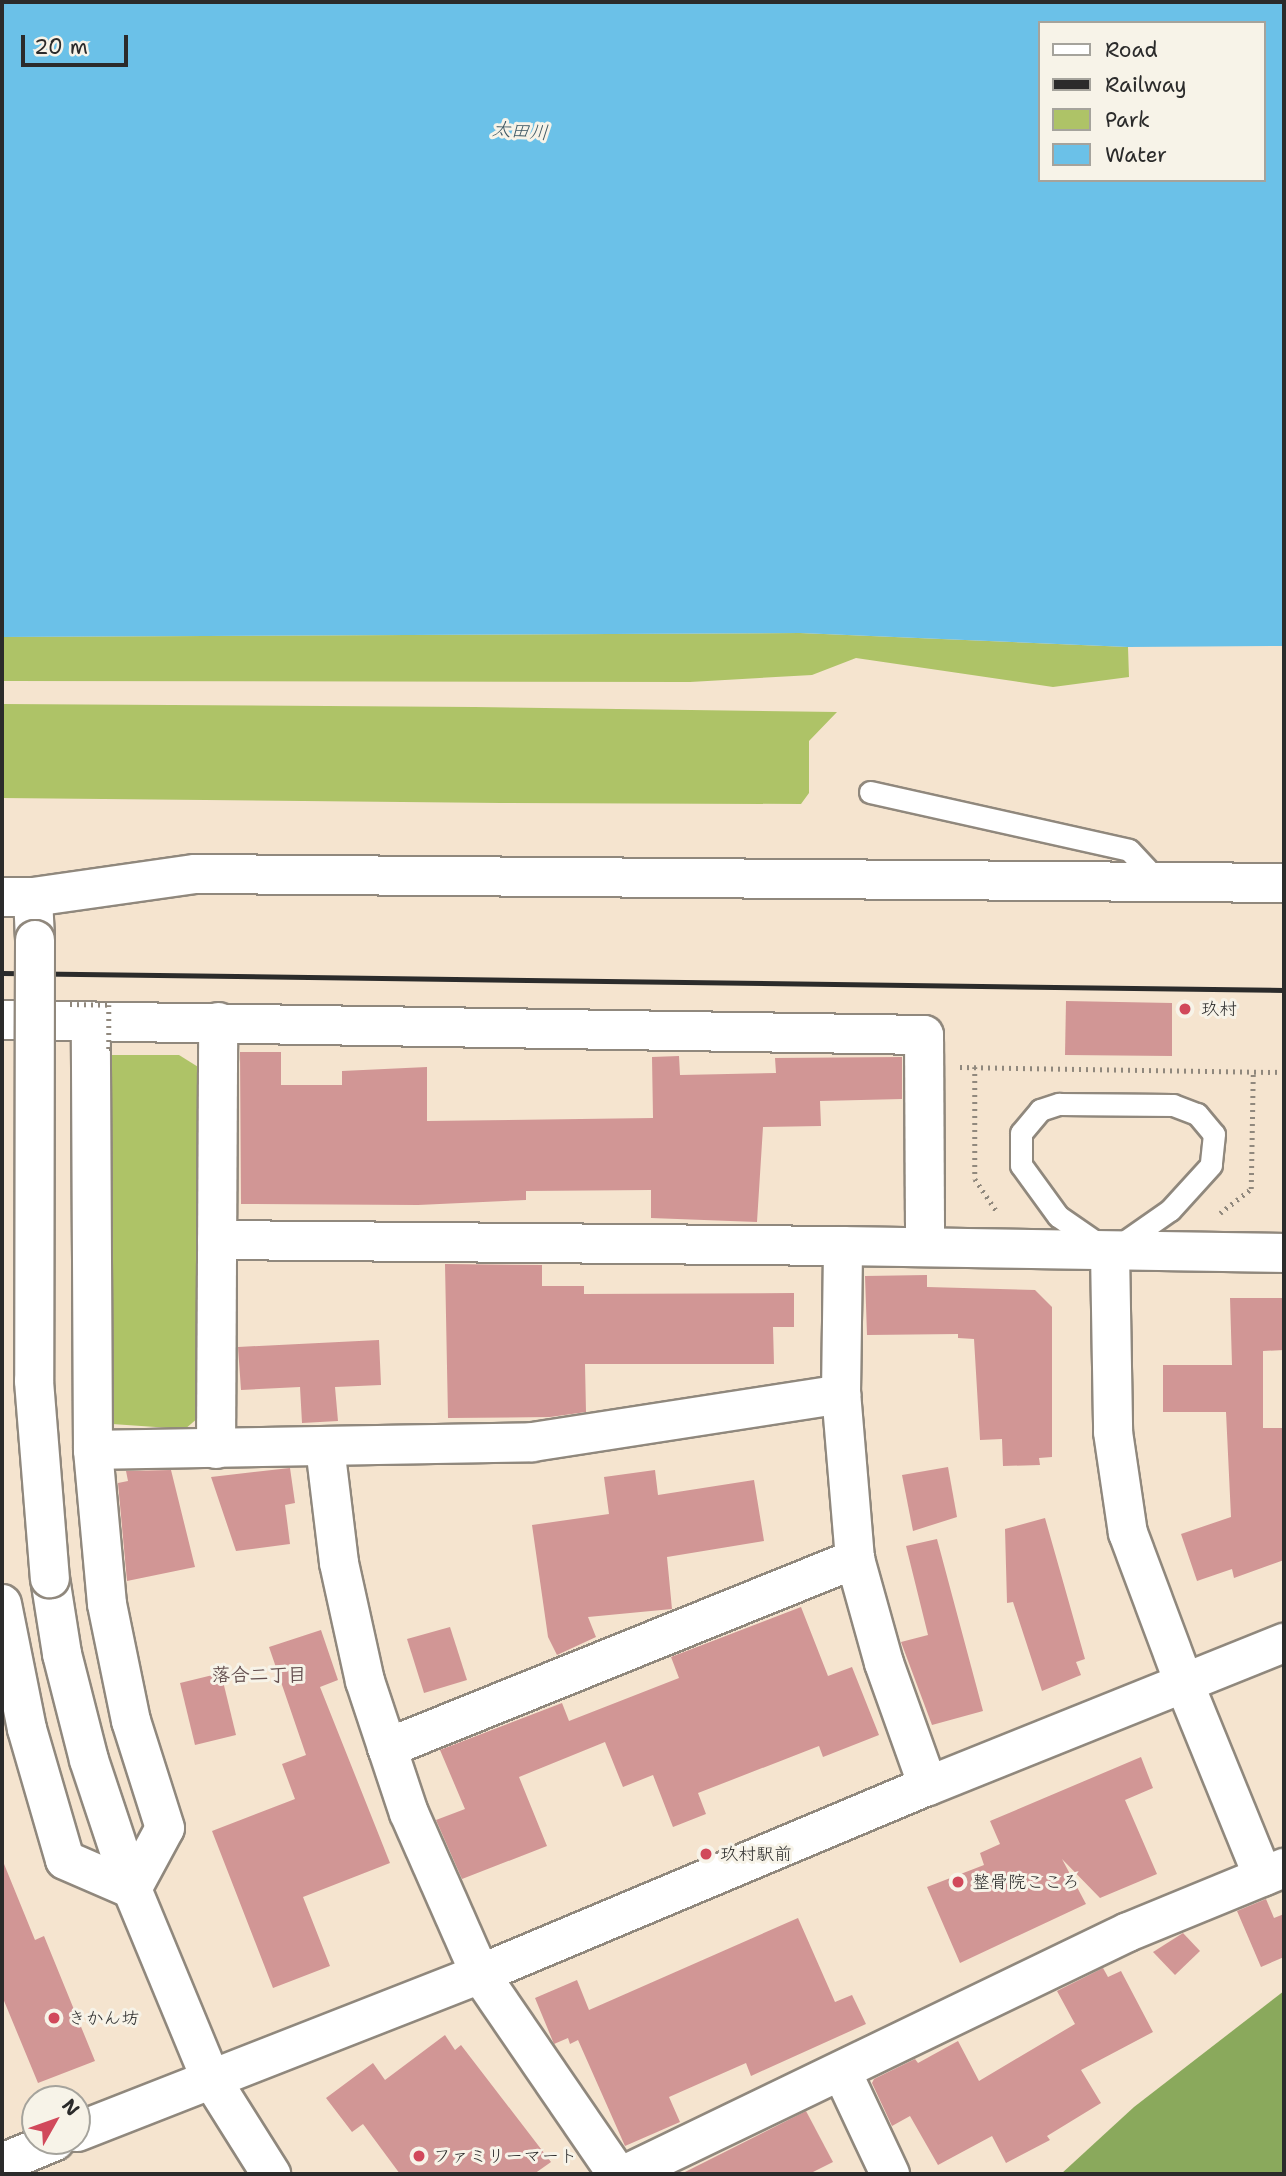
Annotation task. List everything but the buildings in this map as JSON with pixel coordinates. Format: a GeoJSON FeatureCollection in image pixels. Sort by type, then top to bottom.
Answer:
{"type":"FeatureCollection","features":[{"type":"Feature","properties":{"kind":"street"},"geometry":{"type":"LineString","coordinates":[[271,2174],[210,2077],[132,1889],[89,1760],[62,1654],[50,1578],[34,1381],[35,940],[18,897],[195,874],[1284,883]]}},
{"type":"Feature","properties":{"kind":"street"},"geometry":{"type":"LineString","coordinates":[[2,1020],[92,1025],[218,1023],[924,1035],[925,1247]]}},
{"type":"Feature","properties":{"kind":"street"},"geometry":{"type":"LineString","coordinates":[[216,1449],[218,1023]]}},
{"type":"Feature","properties":{"kind":"street"},"geometry":{"type":"LineString","coordinates":[[92,1025],[93,1450],[107,1604],[131,1721],[165,1828],[132,1889]]}},
{"type":"Feature","properties":{"kind":"street"},"geometry":{"type":"LineString","coordinates":[[217,1240],[1284,1253]]}},
{"type":"Feature","properties":{"kind":"street"},"geometry":{"type":"LineString","coordinates":[[843,1246],[841,1394],[855,1559],[884,1663],[928,1786]]}},
{"type":"Feature","properties":{"kind":"street"},"geometry":{"type":"LineString","coordinates":[[626,2174],[1128,1932],[1274,1872],[1184,1683],[1128,1533],[1113,1432],[1110,1252]]}},
{"type":"Feature","properties":{"kind":"street"},"geometry":{"type":"LineString","coordinates":[[93,1450],[532,1442],[841,1394]]}},
{"type":"Feature","properties":{"kind":"street"},"geometry":{"type":"LineString","coordinates":[[325,1447],[339,1563],[365,1681],[409,1814],[480,1974],[617,2174]]}},
{"type":"Feature","properties":{"kind":"street"},"geometry":{"type":"LineString","coordinates":[[387,1748],[855,1559]]}},
{"type":"Feature","properties":{"kind":"street"},"geometry":{"type":"LineString","coordinates":[[2,1604],[27,1729],[65,1860],[132,1889]]}},
{"type":"Feature","properties":{"kind":"street"},"geometry":{"type":"LineString","coordinates":[[91,2126],[210,2077],[480,1974],[928,1786],[1284,1643]]}},
{"type":"Feature","properties":{"kind":"street"},"geometry":{"type":"LineString","coordinates":[[842,2072],[890,2174]]}},
{"type":"Feature","properties":{"kind":"street"},"geometry":{"type":"LineString","coordinates":[[2,2163],[21,2155]]}},
{"type":"Feature","properties":{"kind":"lane"},"geometry":{"type":"LineString","coordinates":[[870,792],[1129,850],[1160,882]]}},
{"type":"Feature","properties":{"kind":"lane"},"geometry":{"type":"LineString","coordinates":[[1059,1104],[1173,1105],[1197,1114],[1214,1134],[1211,1165],[1170,1210],[1110,1252],[1058,1216],[1021,1165],[1021,1133],[1040,1110],[1059,1104]]}},
{"type":"Feature","properties":{"kind":"path"},"geometry":{"type":"LineString","coordinates":[[109,1005],[109,1049],[92,1025],[109,1005]]}},
{"type":"Feature","properties":{"kind":"path"},"geometry":{"type":"LineString","coordinates":[[924,1066],[1284,1072]]}},
{"type":"Feature","properties":{"kind":"path"},"geometry":{"type":"LineString","coordinates":[[975,1067],[975,1179],[996,1212],[1009,1218]]}},
{"type":"Feature","properties":{"kind":"green space"},"geometry":{"type":"Polygon","coordinates":[[[800,633],[1128,647],[1129,677],[1053,687],[856,658],[812,675],[690,682],[2,681],[2,637],[800,633]]]}},
{"type":"Feature","properties":{"kind":"green space"},"geometry":{"type":"Polygon","coordinates":[[[2,704],[837,712],[809,741],[809,793],[801,804],[501,803],[2,798],[2,704]]]}},
{"type":"Feature","properties":{"kind":"green space"},"geometry":{"type":"Polygon","coordinates":[[[104,1055],[179,1055],[203,1070],[198,1418],[185,1429],[112,1424],[104,1055]]]}},
{"type":"Feature","properties":{"kind":"green space"},"geometry":{"type":"Polygon","coordinates":[[[1284,1991],[1284,2174],[1061,2174],[1134,2107],[1284,1991]]]}},
{"type":"Feature","properties":{"kind":"water","name":"太田川"},"geometry":{"type":"Polygon","coordinates":[[[2,2],[1284,2],[1284,646],[1128,647],[800,633],[2,637],[2,2]]]}},
{"type":"Feature","properties":{"kind":"railway"},"geometry":{"type":"LineString","coordinates":[[2,973],[1284,990]]}},
{"type":"Feature","properties":{"kind":"place","name":"玖村"},"geometry":{"type":"Point","coordinates":[1185,1009]}},
{"type":"Feature","properties":{"kind":"place","name":"玖村駅前"},"geometry":{"type":"Point","coordinates":[706,1854]}},
{"type":"Feature","properties":{"kind":"place","name":"整骨院こころ"},"geometry":{"type":"Point","coordinates":[958,1882]}},
{"type":"Feature","properties":{"kind":"place","name":"きかん坊"},"geometry":{"type":"Point","coordinates":[54,2018]}},
{"type":"Feature","properties":{"kind":"place","name":"ファミリーマート"},"geometry":{"type":"Point","coordinates":[419,2156]}},
{"type":"Feature","properties":{"kind":"district","name":"落合二丁目"},"geometry":{"type":"Point","coordinates":[259,1675]}}]}
